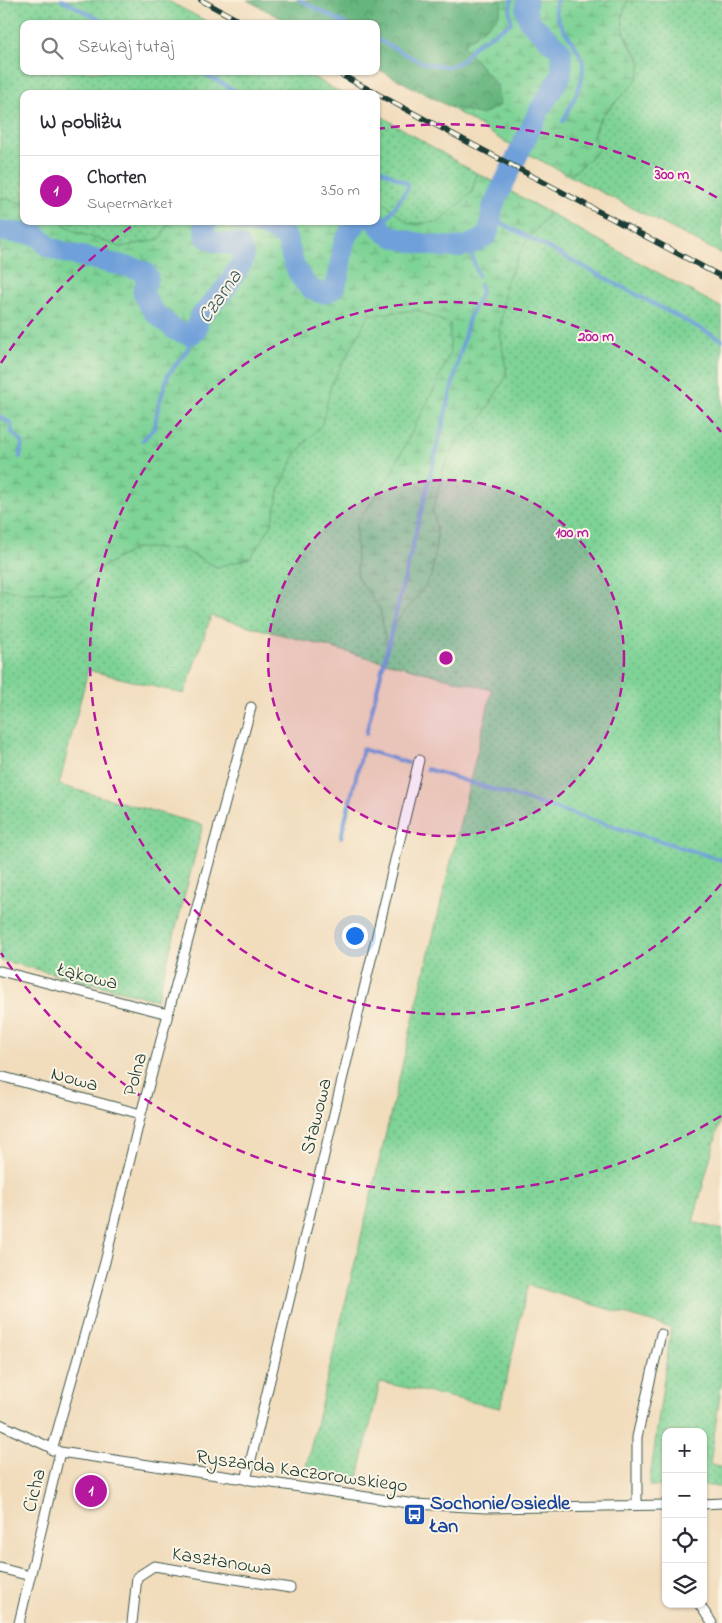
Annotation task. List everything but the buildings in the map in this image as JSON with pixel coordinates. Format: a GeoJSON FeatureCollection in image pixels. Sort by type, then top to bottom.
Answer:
{"type":"FeatureCollection","features":[{"type":"Feature","properties":{"kind":"street","name":"Polna"},"geometry":{"type":"LineString","coordinates":[[56,1451],[141,1114],[251,707]]}},
{"type":"Feature","properties":{"kind":"street","name":"Stawowa"},"geometry":{"type":"LineString","coordinates":[[246,1480],[419,760]]}},
{"type":"Feature","properties":{"kind":"street","name":"Łąkowa"},"geometry":{"type":"LineString","coordinates":[[0,971],[168,1014]]}},
{"type":"Feature","properties":{"kind":"street","name":"Nowa"},"geometry":{"type":"LineString","coordinates":[[0,1076],[141,1114]]}},
{"type":"Feature","properties":{"kind":"street"},"geometry":{"type":"LineString","coordinates":[[637,1505],[637,1437],[661,1334]]}},
{"type":"Feature","properties":{"kind":"street","name":"Ryszarda Kaczorowskiego"},"geometry":{"type":"LineString","coordinates":[[0,1424],[56,1451],[415,1504],[486,1508],[662,1505]]}},
{"type":"Feature","properties":{"kind":"street","name":"Cicha"},"geometry":{"type":"LineString","coordinates":[[19,1623],[56,1451]]}},
{"type":"Feature","properties":{"kind":"street"},"geometry":{"type":"LineString","coordinates":[[707,1504],[722,1503]]}},
{"type":"Feature","properties":{"kind":"street","name":"Kasztanowa"},"geometry":{"type":"LineString","coordinates":[[132,1623],[137,1577],[154,1566],[290,1588]]}},
{"type":"Feature","properties":{"kind":"street"},"geometry":{"type":"LineString","coordinates":[[0,1568],[30,1576]]}},
{"type":"Feature","properties":{"kind":"street"},"geometry":{"type":"LineString","coordinates":[[702,1608],[712,1623]]}},
{"type":"Feature","properties":{"kind":"green space"},"geometry":{"type":"Polygon","coordinates":[[[0,0],[166,0],[204,20],[20,20],[20,75],[309,75],[336,90],[20,90],[20,225],[380,225],[380,115],[464,166],[722,308],[722,1114],[693,1222],[722,1230],[722,1380],[710,1464],[722,1468],[722,1486],[707,1486],[707,1428],[662,1428],[662,1486],[649,1486],[671,1328],[528,1285],[500,1408],[380,1382],[358,1478],[305,1471],[492,690],[211,616],[184,694],[88,670],[59,785],[203,825],[157,1000],[0,960],[0,0]]]}},
{"type":"Feature","properties":{"kind":"green space"},"geometry":{"type":"Polygon","coordinates":[[[247,0],[503,0],[498,17],[463,45],[497,86],[500,105],[482,115],[448,106],[380,70],[380,20],[284,20],[247,0]]]}},
{"type":"Feature","properties":{"kind":"green space"},"geometry":{"type":"Polygon","coordinates":[[[503,0],[628,0],[623,16],[623,28],[629,44],[639,59],[640,71],[633,84],[605,112],[598,122],[593,136],[599,150],[570,176],[500,139],[448,106],[482,115],[500,105],[497,86],[463,45],[498,17],[503,0]]]}},
{"type":"Feature","properties":{"kind":"green space"},"geometry":{"type":"Polygon","coordinates":[[[628,0],[722,0],[722,254],[570,176],[598,150],[593,136],[601,117],[629,89],[640,57],[630,44],[624,30],[624,8],[628,0]]]}},
{"type":"Feature","properties":{"kind":"green space"},"geometry":{"type":"Polygon","coordinates":[[[477,173],[549,213],[525,244],[505,284],[500,333],[507,375],[481,419],[460,438],[445,465],[433,510],[437,534],[432,575],[418,596],[392,627],[387,651],[380,609],[357,577],[356,525],[389,477],[436,385],[450,353],[450,324],[417,310],[369,315],[331,385],[322,424],[295,455],[280,488],[271,526],[250,558],[217,567],[181,549],[136,548],[95,571],[67,592],[22,593],[0,588],[0,197],[20,203],[20,225],[66,225],[74,231],[121,247],[160,239],[168,225],[380,225],[380,199],[410,224],[439,222],[472,192],[477,173]]]}},
{"type":"Feature","properties":{"kind":"waterway"},"geometry":{"type":"LineString","coordinates":[[62,0],[101,20]]}},
{"type":"Feature","properties":{"kind":"waterway"},"geometry":{"type":"LineString","coordinates":[[300,0],[338,20]]}},
{"type":"Feature","properties":{"kind":"waterway"},"geometry":{"type":"LineString","coordinates":[[380,41],[423,63],[450,67],[463,60],[475,45],[511,23],[511,0]]}},
{"type":"Feature","properties":{"kind":"waterway","name":"Czarna"},"geometry":{"type":"LineString","coordinates":[[379,225],[385,232],[392,236],[442,246],[465,246],[480,240],[488,234],[493,206],[540,109],[561,76],[561,51],[529,21],[526,10],[527,0]]}},
{"type":"Feature","properties":{"kind":"waterway"},"geometry":{"type":"LineString","coordinates":[[557,0],[555,8],[557,16],[577,50],[583,66],[579,88],[563,121]]}},
{"type":"Feature","properties":{"kind":"waterway"},"geometry":{"type":"LineString","coordinates":[[206,75],[234,90]]}},
{"type":"Feature","properties":{"kind":"waterway"},"geometry":{"type":"LineString","coordinates":[[380,169],[407,183],[408,188],[381,227]]}},
{"type":"Feature","properties":{"kind":"waterway"},"geometry":{"type":"LineString","coordinates":[[490,217],[722,340]]}},
{"type":"Feature","properties":{"kind":"waterway","name":"Czarna"},"geometry":{"type":"LineString","coordinates":[[0,231],[37,235],[49,247],[66,253],[138,269],[146,273],[148,277],[143,292],[153,311],[175,330],[190,335],[196,331],[199,318],[227,286],[243,261],[244,255],[240,246],[210,240],[206,237],[205,225]]}},
{"type":"Feature","properties":{"kind":"waterway","name":"Czarna"},"geometry":{"type":"LineString","coordinates":[[263,225],[286,237],[293,262],[303,280],[314,291],[326,293],[336,283],[345,240],[355,225]]}},
{"type":"Feature","properties":{"kind":"waterway"},"geometry":{"type":"LineString","coordinates":[[469,245],[478,276]]}},
{"type":"Feature","properties":{"kind":"waterway"},"geometry":{"type":"LineString","coordinates":[[366,734],[469,318],[482,291],[480,285]]}},
{"type":"Feature","properties":{"kind":"waterway"},"geometry":{"type":"LineString","coordinates":[[143,440],[155,427],[157,411],[168,375],[188,349],[190,335]]}},
{"type":"Feature","properties":{"kind":"waterway"},"geometry":{"type":"LineString","coordinates":[[0,417],[11,423],[12,432],[22,442],[20,457]]}},
{"type":"Feature","properties":{"kind":"waterway"},"geometry":{"type":"LineString","coordinates":[[362,749],[408,763]]}},
{"type":"Feature","properties":{"kind":"waterway"},"geometry":{"type":"LineString","coordinates":[[341,837],[363,749]]}},
{"type":"Feature","properties":{"kind":"waterway"},"geometry":{"type":"LineString","coordinates":[[427,769],[722,860]]}},
{"type":"Feature","properties":{"kind":"railway"},"geometry":{"type":"LineString","coordinates":[[201,0],[238,20]]}},
{"type":"Feature","properties":{"kind":"railway"},"geometry":{"type":"LineString","coordinates":[[342,75],[370,90]]}},
{"type":"Feature","properties":{"kind":"railway"},"geometry":{"type":"LineString","coordinates":[[380,95],[722,277]]}},
{"type":"Feature","properties":{"kind":"place","name":"Chorten"},"geometry":{"type":"Point","coordinates":[91,1491]}},
{"type":"Feature","properties":{"kind":"place","name":"Sochonie/Osiedle Łan"},"geometry":{"type":"Point","coordinates":[414,1514]}}]}
